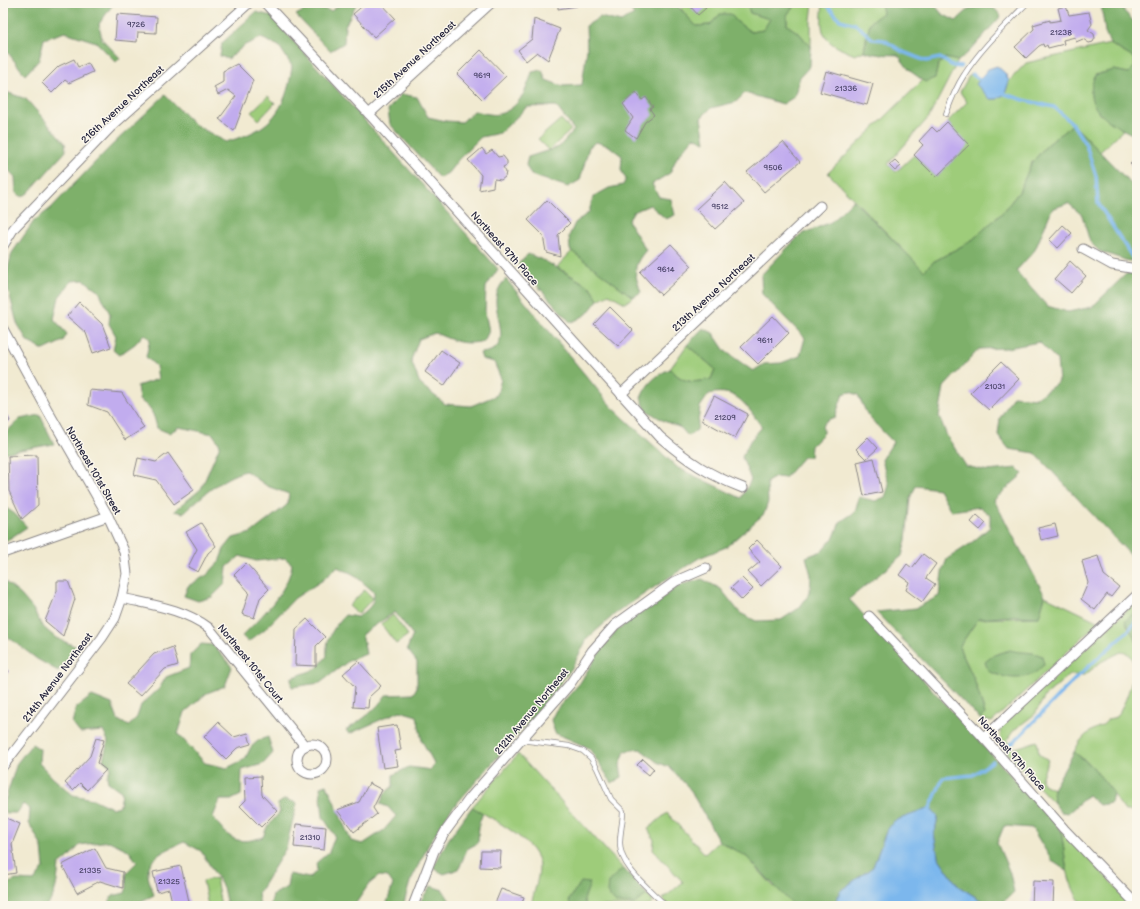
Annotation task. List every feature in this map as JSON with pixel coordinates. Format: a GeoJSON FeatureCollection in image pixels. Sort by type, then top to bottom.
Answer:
{"type":"FeatureCollection","features":[{"type":"Feature","properties":{"kind":"street","name":"216th Avenue Northeast"},"geometry":{"type":"LineString","coordinates":[[3,246],[14,228],[111,127],[249,3]]}},
{"type":"Feature","properties":{"kind":"street","name":"Northeast 97th Place"},"geometry":{"type":"LineString","coordinates":[[265,3],[369,114],[660,438],[687,461],[717,478],[743,488]]}},
{"type":"Feature","properties":{"kind":"street","name":"215th Avenue Northeast"},"geometry":{"type":"LineString","coordinates":[[369,114],[490,3]]}},
{"type":"Feature","properties":{"kind":"street","name":"213th Avenue Northeast"},"geometry":{"type":"LineString","coordinates":[[621,394],[820,206]]}},
{"type":"Feature","properties":{"kind":"street"},"geometry":{"type":"LineString","coordinates":[[1083,249],[1112,264],[1137,269]]}},
{"type":"Feature","properties":{"kind":"street","name":"Northeast 101st Street"},"geometry":{"type":"LineString","coordinates":[[4,332],[108,516],[124,551],[127,574],[122,598]]}},
{"type":"Feature","properties":{"kind":"street"},"geometry":{"type":"LineString","coordinates":[[3,553],[108,516]]}},
{"type":"Feature","properties":{"kind":"street","name":"212th Avenue Northeast"},"geometry":{"type":"LineString","coordinates":[[413,906],[434,851],[446,832],[470,798],[570,684],[592,651],[615,625],[676,581],[706,568]]}},
{"type":"Feature","properties":{"kind":"street"},"geometry":{"type":"LineString","coordinates":[[984,738],[1137,594]]}},
{"type":"Feature","properties":{"kind":"street","name":"Northeast 101st Court"},"geometry":{"type":"LineString","coordinates":[[122,598],[176,611],[197,619],[208,628],[305,746]]}},
{"type":"Feature","properties":{"kind":"street","name":"214th Avenue Northeast"},"geometry":{"type":"LineString","coordinates":[[3,766],[102,638],[115,618],[122,598]]}},
{"type":"Feature","properties":{"kind":"street","name":"Northeast 97th Place"},"geometry":{"type":"LineString","coordinates":[[869,616],[984,738],[1064,829],[1137,904]]}},
{"type":"Feature","properties":{"kind":"lane"},"geometry":{"type":"LineString","coordinates":[[946,114],[957,88],[974,61],[989,42],[1027,3]]}},
{"type":"Feature","properties":{"kind":"lane"},"geometry":{"type":"LineString","coordinates":[[522,740],[578,748],[591,758],[611,799],[623,811],[620,842],[623,856],[630,868],[666,906]]}},
{"type":"Feature","properties":{"kind":"green space"},"geometry":{"type":"Polygon","coordinates":[[[3,3],[114,3],[99,24],[102,39],[120,58],[116,62],[96,42],[65,32],[44,39],[39,60],[25,75],[3,46],[3,3]]]}},
{"type":"Feature","properties":{"kind":"green space"},"geometry":{"type":"Polygon","coordinates":[[[342,3],[357,3],[345,26],[344,43],[330,51],[296,15],[312,6],[331,11],[342,3]]]}},
{"type":"Feature","properties":{"kind":"green space"},"geometry":{"type":"Polygon","coordinates":[[[624,3],[675,3],[696,26],[710,25],[720,14],[731,14],[736,21],[751,32],[763,30],[770,19],[750,13],[747,3],[796,3],[787,15],[787,25],[800,34],[811,48],[810,66],[800,77],[794,97],[783,104],[745,93],[736,102],[711,108],[701,118],[705,142],[694,137],[677,157],[670,173],[652,184],[659,197],[671,199],[675,215],[666,219],[650,205],[633,212],[628,221],[646,250],[636,265],[636,274],[641,292],[633,297],[570,250],[569,236],[575,223],[589,212],[593,197],[609,188],[623,185],[626,179],[621,170],[622,156],[609,146],[596,142],[589,147],[580,180],[568,187],[531,175],[526,165],[528,157],[559,147],[574,130],[556,106],[527,107],[500,133],[481,137],[458,160],[448,173],[439,178],[390,124],[388,110],[401,94],[417,97],[428,117],[446,121],[462,122],[474,111],[499,114],[512,108],[525,91],[532,72],[542,70],[546,80],[562,86],[582,85],[587,49],[586,26],[600,17],[621,22],[634,14],[624,3]]]}},
{"type":"Feature","properties":{"kind":"green space"},"geometry":{"type":"Polygon","coordinates":[[[686,3],[747,3],[750,13],[770,19],[764,30],[750,32],[736,21],[720,14],[710,25],[696,26],[681,9],[686,3]]]}},
{"type":"Feature","properties":{"kind":"green space"},"geometry":{"type":"Polygon","coordinates":[[[796,3],[813,3],[811,20],[811,48],[800,34],[787,25],[787,15],[796,3]]]}},
{"type":"Feature","properties":{"kind":"green space"},"geometry":{"type":"Polygon","coordinates":[[[823,3],[881,3],[883,13],[867,33],[864,51],[855,55],[830,42],[823,31],[823,3]]]}},
{"type":"Feature","properties":{"kind":"green space"},"geometry":{"type":"Polygon","coordinates":[[[881,3],[933,3],[942,14],[956,21],[968,10],[983,4],[995,9],[1001,16],[969,52],[958,61],[945,58],[938,65],[935,78],[925,82],[910,71],[898,55],[877,54],[864,51],[870,22],[883,13],[881,3]]]}},
{"type":"Feature","properties":{"kind":"green space"},"geometry":{"type":"Polygon","coordinates":[[[1101,3],[1123,3],[1124,11],[1137,25],[1137,133],[1134,135],[1114,124],[1102,115],[1093,103],[1091,96],[1091,88],[1095,75],[1114,70],[1128,73],[1135,66],[1135,59],[1110,44],[1105,32],[1101,3]]]}},
{"type":"Feature","properties":{"kind":"green space"},"geometry":{"type":"Polygon","coordinates":[[[256,12],[271,16],[498,269],[486,287],[485,312],[489,331],[484,341],[465,343],[435,333],[419,339],[411,360],[420,384],[445,404],[471,406],[497,395],[501,379],[494,362],[482,359],[480,353],[490,351],[497,347],[500,341],[501,333],[496,298],[499,289],[506,279],[611,406],[678,468],[741,498],[751,480],[742,457],[750,441],[762,427],[741,400],[727,393],[709,394],[700,407],[697,430],[688,436],[681,428],[664,421],[646,410],[641,398],[652,380],[670,369],[675,374],[689,381],[694,382],[711,379],[715,369],[687,345],[703,328],[713,333],[725,351],[753,371],[764,364],[781,363],[800,356],[805,338],[762,294],[761,275],[800,235],[831,222],[853,200],[924,271],[933,262],[971,241],[1002,213],[1019,192],[1031,164],[1046,146],[1073,124],[1137,190],[1137,260],[1128,261],[1099,251],[1090,242],[1082,215],[1068,203],[1052,209],[1035,250],[1016,271],[1047,306],[1068,312],[1092,307],[1126,274],[1137,274],[1137,562],[1035,453],[1009,449],[998,435],[1000,418],[1013,396],[1036,398],[1059,382],[1057,360],[1039,342],[1007,348],[979,349],[944,387],[939,416],[947,436],[966,466],[988,471],[1017,468],[1023,474],[994,500],[1045,596],[1039,617],[1013,616],[978,619],[959,647],[974,679],[985,714],[980,719],[876,612],[916,608],[939,596],[942,572],[947,559],[970,544],[990,527],[990,515],[980,507],[951,511],[939,489],[916,486],[910,498],[906,540],[902,556],[849,599],[1061,830],[1067,871],[1052,861],[1032,828],[1004,826],[997,843],[1010,873],[1014,892],[1006,900],[994,906],[990,906],[958,886],[938,857],[934,834],[938,817],[886,832],[873,867],[840,891],[834,906],[794,906],[747,857],[719,841],[689,788],[669,767],[657,762],[640,749],[625,751],[620,765],[622,777],[612,783],[589,748],[555,733],[551,720],[556,710],[580,683],[598,654],[617,630],[680,585],[702,579],[721,589],[740,613],[756,621],[781,620],[799,608],[810,593],[811,575],[806,557],[822,551],[834,537],[840,522],[855,512],[859,497],[875,501],[885,497],[889,485],[882,460],[893,442],[868,416],[858,395],[850,392],[843,394],[835,417],[827,420],[822,426],[824,433],[811,446],[810,457],[803,457],[785,478],[776,477],[767,482],[768,502],[764,514],[726,547],[699,558],[650,590],[615,614],[587,639],[572,668],[553,692],[450,811],[429,844],[410,882],[403,906],[386,906],[393,884],[388,877],[379,876],[369,884],[356,903],[351,906],[270,906],[273,895],[287,887],[289,874],[309,878],[317,871],[316,863],[329,852],[335,836],[323,817],[320,787],[327,785],[351,841],[363,844],[384,830],[396,816],[388,807],[380,804],[385,793],[393,786],[393,775],[409,767],[431,770],[434,763],[422,741],[417,716],[400,711],[349,734],[346,730],[368,714],[386,695],[413,694],[417,687],[417,662],[407,649],[413,635],[395,612],[362,634],[366,654],[350,660],[320,683],[292,687],[291,678],[316,669],[327,656],[327,644],[331,634],[345,615],[358,617],[372,604],[374,592],[353,574],[337,567],[323,580],[295,598],[265,629],[248,642],[242,636],[280,594],[290,574],[292,564],[285,558],[256,561],[240,556],[227,567],[225,584],[212,597],[198,601],[184,596],[188,586],[207,575],[219,562],[224,549],[233,538],[251,533],[287,505],[289,494],[267,486],[246,471],[220,483],[183,513],[174,511],[201,489],[220,445],[213,434],[179,427],[169,433],[157,428],[151,411],[139,400],[137,386],[158,379],[156,366],[146,357],[150,339],[144,334],[135,344],[119,355],[113,350],[116,336],[109,324],[110,314],[99,291],[84,280],[72,281],[59,297],[54,319],[67,334],[63,341],[44,350],[28,342],[17,323],[8,289],[7,272],[12,253],[34,221],[51,208],[109,148],[165,95],[194,124],[226,142],[252,133],[264,126],[271,119],[277,112],[286,95],[291,76],[292,66],[279,46],[261,38],[245,45],[228,59],[220,56],[222,43],[256,12]]]}},
{"type":"Feature","properties":{"kind":"green space"},"geometry":{"type":"Polygon","coordinates":[[[1110,44],[1135,59],[1135,66],[1128,73],[1114,70],[1095,75],[1091,96],[1099,113],[1123,130],[1100,152],[1073,124],[1046,146],[1031,164],[1019,192],[1002,213],[971,241],[933,262],[924,271],[828,173],[923,80],[935,78],[938,65],[946,58],[958,61],[929,117],[888,164],[896,172],[914,155],[936,177],[968,145],[947,122],[967,102],[960,92],[970,74],[979,79],[977,84],[990,99],[997,99],[1005,94],[1009,81],[1026,63],[1110,44]]]}},
{"type":"Feature","properties":{"kind":"green space"},"geometry":{"type":"Polygon","coordinates":[[[3,91],[26,99],[65,143],[66,151],[28,193],[22,197],[16,193],[15,177],[3,164],[3,91]]]}},
{"type":"Feature","properties":{"kind":"green space"},"geometry":{"type":"Polygon","coordinates":[[[268,96],[275,103],[259,120],[251,112],[268,96]]]}},
{"type":"Feature","properties":{"kind":"green space"},"geometry":{"type":"Polygon","coordinates":[[[561,119],[571,130],[549,150],[538,139],[561,119]]]}},
{"type":"Feature","properties":{"kind":"green space"},"geometry":{"type":"Polygon","coordinates":[[[572,251],[633,297],[625,303],[609,294],[598,300],[592,288],[557,267],[572,251]]]}},
{"type":"Feature","properties":{"kind":"green space"},"geometry":{"type":"Polygon","coordinates":[[[528,254],[545,261],[592,288],[598,300],[587,314],[571,323],[518,264],[528,254]]]}},
{"type":"Feature","properties":{"kind":"green space"},"geometry":{"type":"Polygon","coordinates":[[[687,345],[715,369],[711,379],[694,382],[689,381],[675,374],[670,369],[687,345]]]}},
{"type":"Feature","properties":{"kind":"green space"},"geometry":{"type":"Polygon","coordinates":[[[40,415],[54,444],[3,453],[3,435],[20,419],[40,415]]]}},
{"type":"Feature","properties":{"kind":"green space"},"geometry":{"type":"Polygon","coordinates":[[[3,506],[15,514],[27,527],[3,543],[3,506]]]}},
{"type":"Feature","properties":{"kind":"green space"},"geometry":{"type":"Polygon","coordinates":[[[3,580],[21,595],[33,609],[42,626],[56,638],[77,647],[58,671],[37,659],[3,633],[3,580]]]}},
{"type":"Feature","properties":{"kind":"green space"},"geometry":{"type":"Polygon","coordinates":[[[364,590],[373,598],[358,614],[349,606],[364,590]]]}},
{"type":"Feature","properties":{"kind":"green space"},"geometry":{"type":"Polygon","coordinates":[[[1045,596],[1099,622],[992,722],[980,719],[985,714],[974,679],[959,647],[978,619],[1039,617],[1045,596]]]}},
{"type":"Feature","properties":{"kind":"green space"},"geometry":{"type":"Polygon","coordinates":[[[1137,601],[1137,610],[1125,621],[1137,642],[1137,811],[1125,811],[1092,766],[1074,752],[1084,737],[1103,725],[1108,719],[1117,717],[1124,704],[1132,677],[1133,661],[1130,655],[1121,652],[1101,662],[1085,675],[1069,675],[1045,696],[1035,714],[1014,730],[1007,740],[1013,749],[1037,741],[1039,754],[1048,760],[1041,779],[1043,784],[1053,789],[1054,803],[1011,758],[1001,742],[1000,728],[1137,601]]]}},
{"type":"Feature","properties":{"kind":"green space"},"geometry":{"type":"Polygon","coordinates":[[[1137,610],[1137,642],[1125,621],[1137,610]]]}},
{"type":"Feature","properties":{"kind":"green space"},"geometry":{"type":"Polygon","coordinates":[[[393,615],[408,635],[396,644],[381,624],[393,615]]]}},
{"type":"Feature","properties":{"kind":"green space"},"geometry":{"type":"Polygon","coordinates":[[[201,644],[213,645],[232,667],[225,686],[207,693],[185,712],[178,734],[205,763],[227,768],[245,759],[251,747],[259,740],[268,737],[273,753],[263,764],[242,770],[241,795],[231,800],[220,800],[213,817],[224,831],[234,839],[246,841],[254,840],[263,837],[267,827],[280,812],[278,804],[285,799],[297,803],[286,848],[258,894],[260,906],[227,906],[223,887],[201,851],[184,842],[157,856],[150,865],[148,877],[154,895],[131,906],[107,906],[112,896],[125,893],[127,887],[126,873],[137,862],[128,850],[109,841],[80,845],[59,865],[54,892],[50,902],[46,906],[5,906],[3,903],[4,885],[16,880],[34,881],[44,868],[42,847],[29,823],[30,809],[23,804],[17,813],[6,813],[3,807],[17,763],[32,744],[40,749],[39,763],[53,778],[73,795],[93,799],[112,808],[120,806],[122,792],[108,782],[107,776],[111,767],[103,760],[108,741],[103,731],[80,733],[72,723],[76,708],[92,696],[112,704],[118,720],[129,726],[137,717],[141,705],[159,689],[166,677],[189,668],[190,655],[201,644]]]}},
{"type":"Feature","properties":{"kind":"green space"},"geometry":{"type":"Polygon","coordinates":[[[1010,650],[1038,654],[1042,656],[1044,664],[1032,674],[1018,678],[1011,678],[988,671],[985,662],[994,655],[1010,650]]]}},
{"type":"Feature","properties":{"kind":"green space"},"geometry":{"type":"Polygon","coordinates":[[[1074,752],[1092,766],[1113,792],[1111,803],[1099,805],[1088,795],[1068,813],[1061,812],[1054,803],[1053,789],[1074,752]]]}},
{"type":"Feature","properties":{"kind":"green space"},"geometry":{"type":"Polygon","coordinates":[[[518,754],[653,901],[650,906],[531,906],[539,872],[537,858],[523,840],[513,832],[472,807],[518,754]]]}},
{"type":"Feature","properties":{"kind":"green space"},"geometry":{"type":"Polygon","coordinates":[[[472,807],[483,813],[479,823],[478,843],[467,849],[459,869],[444,874],[433,868],[448,840],[472,807]]]}},
{"type":"Feature","properties":{"kind":"green space"},"geometry":{"type":"Polygon","coordinates":[[[667,813],[705,854],[719,841],[747,857],[774,887],[848,824],[930,823],[879,861],[837,906],[669,906],[663,899],[683,882],[653,850],[654,840],[648,829],[667,813]]]}},
{"type":"Feature","properties":{"kind":"green space"},"geometry":{"type":"Polygon","coordinates":[[[1061,830],[1134,906],[1084,906],[1073,889],[1070,880],[1065,860],[1061,830]]]}},
{"type":"Feature","properties":{"kind":"green space"},"geometry":{"type":"Polygon","coordinates":[[[623,868],[647,895],[634,904],[616,903],[607,893],[608,882],[623,868]]]}},
{"type":"Feature","properties":{"kind":"green space"},"geometry":{"type":"Polygon","coordinates":[[[216,878],[221,906],[208,906],[203,881],[216,878]]]}},
{"type":"Feature","properties":{"kind":"green space"},"geometry":{"type":"Polygon","coordinates":[[[581,882],[590,883],[584,900],[586,906],[571,906],[569,900],[581,882]]]}},
{"type":"Feature","properties":{"kind":"green space"},"geometry":{"type":"Polygon","coordinates":[[[431,886],[443,890],[453,906],[420,906],[421,900],[431,886]]]}},
{"type":"Feature","properties":{"kind":"water"},"geometry":{"type":"Polygon","coordinates":[[[997,66],[1005,73],[1009,81],[1005,94],[997,99],[990,99],[976,84],[988,69],[997,66]]]}},
{"type":"Feature","properties":{"kind":"water"},"geometry":{"type":"Polygon","coordinates":[[[930,808],[938,817],[934,834],[938,857],[958,886],[990,906],[834,906],[840,891],[873,867],[886,832],[894,821],[930,808]]]}},
{"type":"Feature","properties":{"kind":"building"},"geometry":{"type":"Polygon","coordinates":[[[366,3],[381,3],[395,18],[374,37],[353,14],[366,3]]]}},
{"type":"Feature","properties":{"kind":"building"},"geometry":{"type":"Polygon","coordinates":[[[558,3],[577,3],[577,6],[558,9],[558,3]]]}},
{"type":"Feature","properties":{"kind":"building"},"geometry":{"type":"Polygon","coordinates":[[[693,3],[701,3],[706,8],[698,15],[690,6],[693,3]]]}},
{"type":"Feature","properties":{"kind":"building"},"geometry":{"type":"Polygon","coordinates":[[[1066,6],[1069,15],[1089,12],[1092,24],[1088,30],[1094,34],[1095,38],[1093,42],[1089,43],[1083,39],[1076,42],[1075,37],[1063,40],[1064,44],[1048,48],[1047,45],[1044,47],[1043,44],[1026,58],[1015,47],[1034,29],[1033,25],[1050,20],[1050,22],[1061,20],[1058,8],[1066,6]]]}},
{"type":"Feature","properties":{"kind":"building"},"geometry":{"type":"Polygon","coordinates":[[[117,14],[157,17],[156,33],[138,32],[137,42],[115,40],[117,14]]]}},
{"type":"Feature","properties":{"kind":"building"},"geometry":{"type":"Polygon","coordinates":[[[534,19],[560,29],[548,60],[537,52],[526,61],[518,50],[532,39],[534,19]]]}},
{"type":"Feature","properties":{"kind":"building"},"geometry":{"type":"Polygon","coordinates":[[[481,50],[506,76],[482,99],[457,74],[481,50]]]}},
{"type":"Feature","properties":{"kind":"building"},"geometry":{"type":"Polygon","coordinates":[[[74,59],[78,67],[88,63],[93,72],[69,83],[65,80],[52,93],[42,83],[59,66],[74,59]]]}},
{"type":"Feature","properties":{"kind":"building"},"geometry":{"type":"Polygon","coordinates":[[[237,64],[253,80],[234,131],[219,119],[236,96],[228,90],[218,95],[214,87],[223,82],[223,71],[237,64]]]}},
{"type":"Feature","properties":{"kind":"building"},"geometry":{"type":"Polygon","coordinates":[[[826,71],[873,84],[867,105],[820,92],[826,71]]]}},
{"type":"Feature","properties":{"kind":"building"},"geometry":{"type":"Polygon","coordinates":[[[636,92],[642,100],[646,97],[653,107],[650,109],[654,115],[645,122],[636,138],[625,130],[633,118],[623,104],[636,92]]]}},
{"type":"Feature","properties":{"kind":"building"},"geometry":{"type":"Polygon","coordinates":[[[947,122],[969,145],[936,177],[914,155],[923,145],[919,141],[932,127],[937,132],[947,122]]]}},
{"type":"Feature","properties":{"kind":"building"},"geometry":{"type":"Polygon","coordinates":[[[783,142],[800,162],[764,192],[747,172],[783,142]]]}},
{"type":"Feature","properties":{"kind":"building"},"geometry":{"type":"Polygon","coordinates":[[[482,148],[486,154],[492,150],[498,157],[503,156],[507,161],[507,165],[503,167],[506,172],[505,177],[501,180],[494,179],[493,187],[479,190],[481,175],[468,160],[482,148]]]}},
{"type":"Feature","properties":{"kind":"building"},"geometry":{"type":"Polygon","coordinates":[[[1137,157],[1137,170],[1130,164],[1137,157]]]}},
{"type":"Feature","properties":{"kind":"building"},"geometry":{"type":"Polygon","coordinates":[[[895,160],[901,166],[895,171],[889,165],[895,160]]]}},
{"type":"Feature","properties":{"kind":"building"},"geometry":{"type":"Polygon","coordinates":[[[725,182],[744,203],[715,229],[696,209],[725,182]]]}},
{"type":"Feature","properties":{"kind":"building"},"geometry":{"type":"Polygon","coordinates":[[[547,200],[570,223],[558,235],[560,256],[546,252],[543,235],[528,220],[547,200]]]}},
{"type":"Feature","properties":{"kind":"building"},"geometry":{"type":"Polygon","coordinates":[[[1063,225],[1072,233],[1058,248],[1049,240],[1063,225]]]}},
{"type":"Feature","properties":{"kind":"building"},"geometry":{"type":"Polygon","coordinates":[[[671,244],[692,266],[661,295],[640,272],[671,244]]]}},
{"type":"Feature","properties":{"kind":"building"},"geometry":{"type":"Polygon","coordinates":[[[1070,261],[1086,276],[1071,293],[1055,279],[1070,261]]]}},
{"type":"Feature","properties":{"kind":"building"},"geometry":{"type":"Polygon","coordinates":[[[79,302],[102,324],[111,347],[93,353],[86,333],[67,316],[79,302]]]}},
{"type":"Feature","properties":{"kind":"building"},"geometry":{"type":"Polygon","coordinates":[[[610,307],[633,330],[618,346],[594,324],[610,307]]]}},
{"type":"Feature","properties":{"kind":"building"},"geometry":{"type":"Polygon","coordinates":[[[773,316],[789,333],[758,364],[741,347],[773,316]]]}},
{"type":"Feature","properties":{"kind":"building"},"geometry":{"type":"Polygon","coordinates":[[[441,350],[460,363],[444,386],[425,372],[441,350]]]}},
{"type":"Feature","properties":{"kind":"building"},"geometry":{"type":"Polygon","coordinates":[[[1001,362],[1019,379],[989,410],[970,393],[1001,362]]]}},
{"type":"Feature","properties":{"kind":"building"},"geometry":{"type":"Polygon","coordinates":[[[90,390],[122,393],[144,428],[125,440],[107,412],[88,405],[90,390]]]}},
{"type":"Feature","properties":{"kind":"building"},"geometry":{"type":"Polygon","coordinates":[[[714,396],[748,414],[735,438],[702,420],[714,396]]]}},
{"type":"Feature","properties":{"kind":"building"},"geometry":{"type":"Polygon","coordinates":[[[3,408],[10,421],[3,425],[3,408]]]}},
{"type":"Feature","properties":{"kind":"building"},"geometry":{"type":"Polygon","coordinates":[[[868,437],[878,448],[866,459],[856,449],[868,437]]]}},
{"type":"Feature","properties":{"kind":"building"},"geometry":{"type":"Polygon","coordinates":[[[168,453],[194,490],[174,504],[156,480],[134,475],[138,458],[156,462],[168,453]]]}},
{"type":"Feature","properties":{"kind":"building"},"geometry":{"type":"Polygon","coordinates":[[[37,455],[38,505],[22,519],[9,491],[8,456],[37,455]]]}},
{"type":"Feature","properties":{"kind":"building"},"geometry":{"type":"Polygon","coordinates":[[[874,458],[882,492],[864,496],[857,462],[874,458]]]}},
{"type":"Feature","properties":{"kind":"building"},"geometry":{"type":"Polygon","coordinates":[[[977,515],[986,523],[980,530],[971,522],[977,515]]]}},
{"type":"Feature","properties":{"kind":"building"},"geometry":{"type":"Polygon","coordinates":[[[201,523],[216,546],[208,553],[198,572],[188,567],[197,549],[186,532],[201,523]]]}},
{"type":"Feature","properties":{"kind":"building"},"geometry":{"type":"Polygon","coordinates":[[[1055,524],[1058,536],[1041,540],[1038,528],[1055,524]]]}},
{"type":"Feature","properties":{"kind":"building"},"geometry":{"type":"Polygon","coordinates":[[[757,540],[782,566],[761,586],[748,572],[760,562],[748,549],[757,540]]]}},
{"type":"Feature","properties":{"kind":"building"},"geometry":{"type":"Polygon","coordinates":[[[923,554],[936,564],[926,578],[935,584],[922,602],[906,590],[909,582],[899,575],[907,564],[912,568],[923,554]]]}},
{"type":"Feature","properties":{"kind":"building"},"geometry":{"type":"Polygon","coordinates":[[[1098,556],[1104,575],[1119,587],[1111,597],[1107,594],[1095,610],[1081,599],[1088,583],[1082,561],[1098,556]]]}},
{"type":"Feature","properties":{"kind":"building"},"geometry":{"type":"Polygon","coordinates":[[[246,563],[269,589],[260,598],[254,618],[242,614],[249,592],[234,575],[246,563]]]}},
{"type":"Feature","properties":{"kind":"building"},"geometry":{"type":"Polygon","coordinates":[[[742,578],[753,589],[742,600],[731,588],[742,578]]]}},
{"type":"Feature","properties":{"kind":"building"},"geometry":{"type":"Polygon","coordinates":[[[57,581],[68,581],[75,599],[63,636],[45,621],[57,591],[57,581]]]}},
{"type":"Feature","properties":{"kind":"building"},"geometry":{"type":"Polygon","coordinates":[[[307,619],[325,637],[316,646],[316,666],[295,665],[296,629],[307,619]]]}},
{"type":"Feature","properties":{"kind":"building"},"geometry":{"type":"Polygon","coordinates":[[[173,647],[178,665],[165,669],[140,696],[126,684],[154,654],[173,647]]]}},
{"type":"Feature","properties":{"kind":"building"},"geometry":{"type":"Polygon","coordinates":[[[358,661],[381,686],[369,697],[368,708],[353,707],[355,687],[343,674],[358,661]]]}},
{"type":"Feature","properties":{"kind":"building"},"geometry":{"type":"Polygon","coordinates":[[[3,667],[9,671],[3,679],[3,667]]]}},
{"type":"Feature","properties":{"kind":"building"},"geometry":{"type":"Polygon","coordinates":[[[218,722],[234,737],[248,733],[251,744],[237,748],[226,759],[204,737],[218,722]]]}},
{"type":"Feature","properties":{"kind":"building"},"geometry":{"type":"Polygon","coordinates":[[[397,725],[401,750],[395,751],[398,766],[383,768],[377,728],[397,725]]]}},
{"type":"Feature","properties":{"kind":"building"},"geometry":{"type":"Polygon","coordinates":[[[96,738],[104,740],[97,763],[106,770],[87,790],[80,783],[73,790],[65,783],[90,756],[96,738]]]}},
{"type":"Feature","properties":{"kind":"building"},"geometry":{"type":"Polygon","coordinates":[[[643,759],[654,769],[649,775],[637,765],[643,759]]]}},
{"type":"Feature","properties":{"kind":"building"},"geometry":{"type":"Polygon","coordinates":[[[261,776],[262,795],[277,811],[261,827],[240,806],[246,800],[245,777],[261,776]]]}},
{"type":"Feature","properties":{"kind":"building"},"geometry":{"type":"Polygon","coordinates":[[[369,783],[382,790],[373,808],[377,814],[354,832],[337,810],[359,802],[369,783]]]}},
{"type":"Feature","properties":{"kind":"building"},"geometry":{"type":"Polygon","coordinates":[[[6,818],[20,824],[12,844],[16,873],[3,875],[3,824],[6,818]]]}},
{"type":"Feature","properties":{"kind":"building"},"geometry":{"type":"Polygon","coordinates":[[[296,824],[326,827],[324,850],[294,847],[296,824]]]}},
{"type":"Feature","properties":{"kind":"building"},"geometry":{"type":"Polygon","coordinates":[[[95,848],[106,868],[123,872],[123,888],[100,881],[77,893],[62,865],[95,848]]]}},
{"type":"Feature","properties":{"kind":"building"},"geometry":{"type":"Polygon","coordinates":[[[481,851],[501,851],[500,868],[480,867],[481,851]]]}},
{"type":"Feature","properties":{"kind":"building"},"geometry":{"type":"Polygon","coordinates":[[[181,866],[190,906],[173,906],[169,889],[157,892],[153,872],[181,866]]]}},
{"type":"Feature","properties":{"kind":"building"},"geometry":{"type":"Polygon","coordinates":[[[1033,881],[1054,882],[1053,906],[1032,906],[1033,881]]]}},
{"type":"Feature","properties":{"kind":"building"},"geometry":{"type":"Polygon","coordinates":[[[501,889],[524,897],[521,906],[494,906],[501,889]]]}},
{"type":"Feature","properties":{"kind":"waterway"},"geometry":{"type":"LineString","coordinates":[[826,4],[840,20],[855,24],[873,39],[884,40],[903,52],[926,61],[940,58],[953,66],[961,67]]}},
{"type":"Feature","properties":{"kind":"waterway"},"geometry":{"type":"LineString","coordinates":[[972,74],[979,79]]}},
{"type":"Feature","properties":{"kind":"waterway"},"geometry":{"type":"LineString","coordinates":[[1005,94],[1054,107],[1072,123],[1086,145],[1096,176],[1098,203],[1132,257]]}},
{"type":"Feature","properties":{"kind":"waterway"},"geometry":{"type":"LineString","coordinates":[[1006,750],[1076,678],[1127,632],[1137,620]]}},
{"type":"Feature","properties":{"kind":"waterway"},"geometry":{"type":"LineString","coordinates":[[930,808],[943,778],[973,775],[993,761]]}}]}
